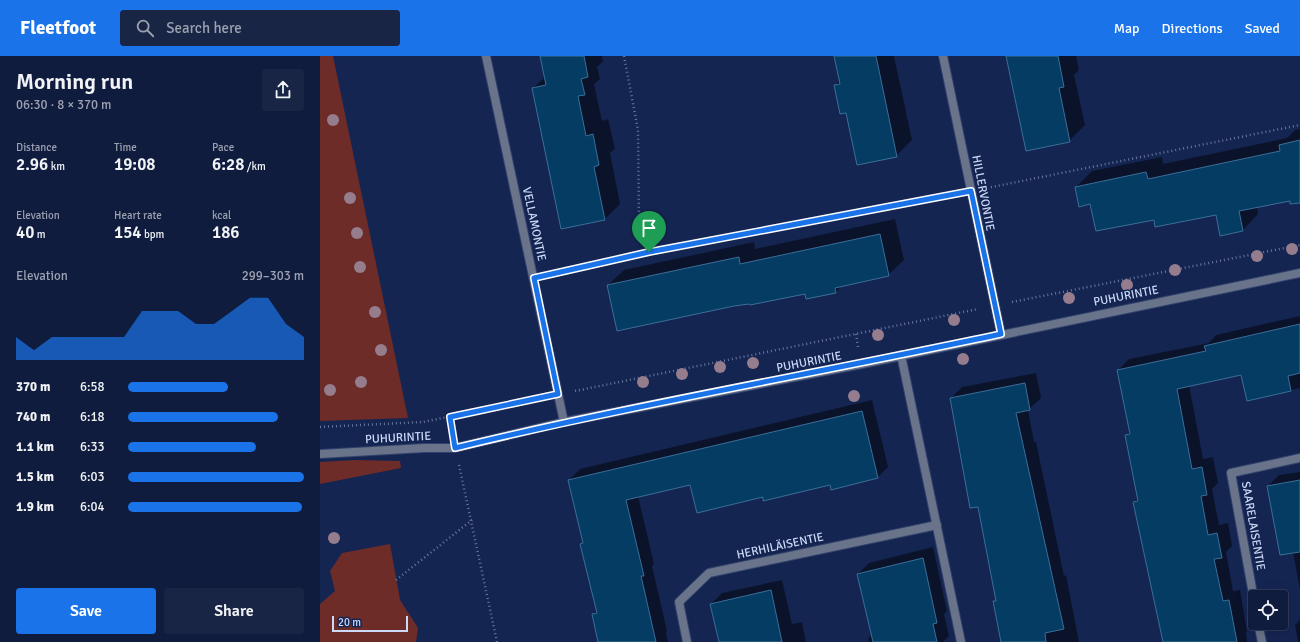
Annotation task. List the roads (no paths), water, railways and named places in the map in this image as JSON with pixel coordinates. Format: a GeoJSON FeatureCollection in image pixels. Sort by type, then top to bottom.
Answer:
{"type":"FeatureCollection","features":[{"type":"Feature","properties":{"kind":"street","name":"VELLAMONTIE"},"geometry":{"type":"LineString","coordinates":[[486,56],[564,422]]}},
{"type":"Feature","properties":{"kind":"street","name":"HILLERVONTIE"},"geometry":{"type":"LineString","coordinates":[[943,56],[1001,334]]}},
{"type":"Feature","properties":{"kind":"street","name":"PUHURINTIE"},"geometry":{"type":"LineString","coordinates":[[320,454],[424,448],[455,448],[564,422],[902,355],[1300,273]]}},
{"type":"Feature","properties":{"kind":"street"},"geometry":{"type":"LineString","coordinates":[[902,355],[961,642]]}},
{"type":"Feature","properties":{"kind":"street","name":"SAARELAISENTIE"},"geometry":{"type":"LineString","coordinates":[[1252,590],[1231,473],[1300,458]]}},
{"type":"Feature","properties":{"kind":"street","name":"HERHILÄISENTIE"},"geometry":{"type":"LineString","coordinates":[[687,642],[679,602],[709,573],[937,525]]}},
{"type":"Feature","properties":{"kind":"street"},"geometry":{"type":"LineString","coordinates":[[1259,630],[1262,642]]}}]}
